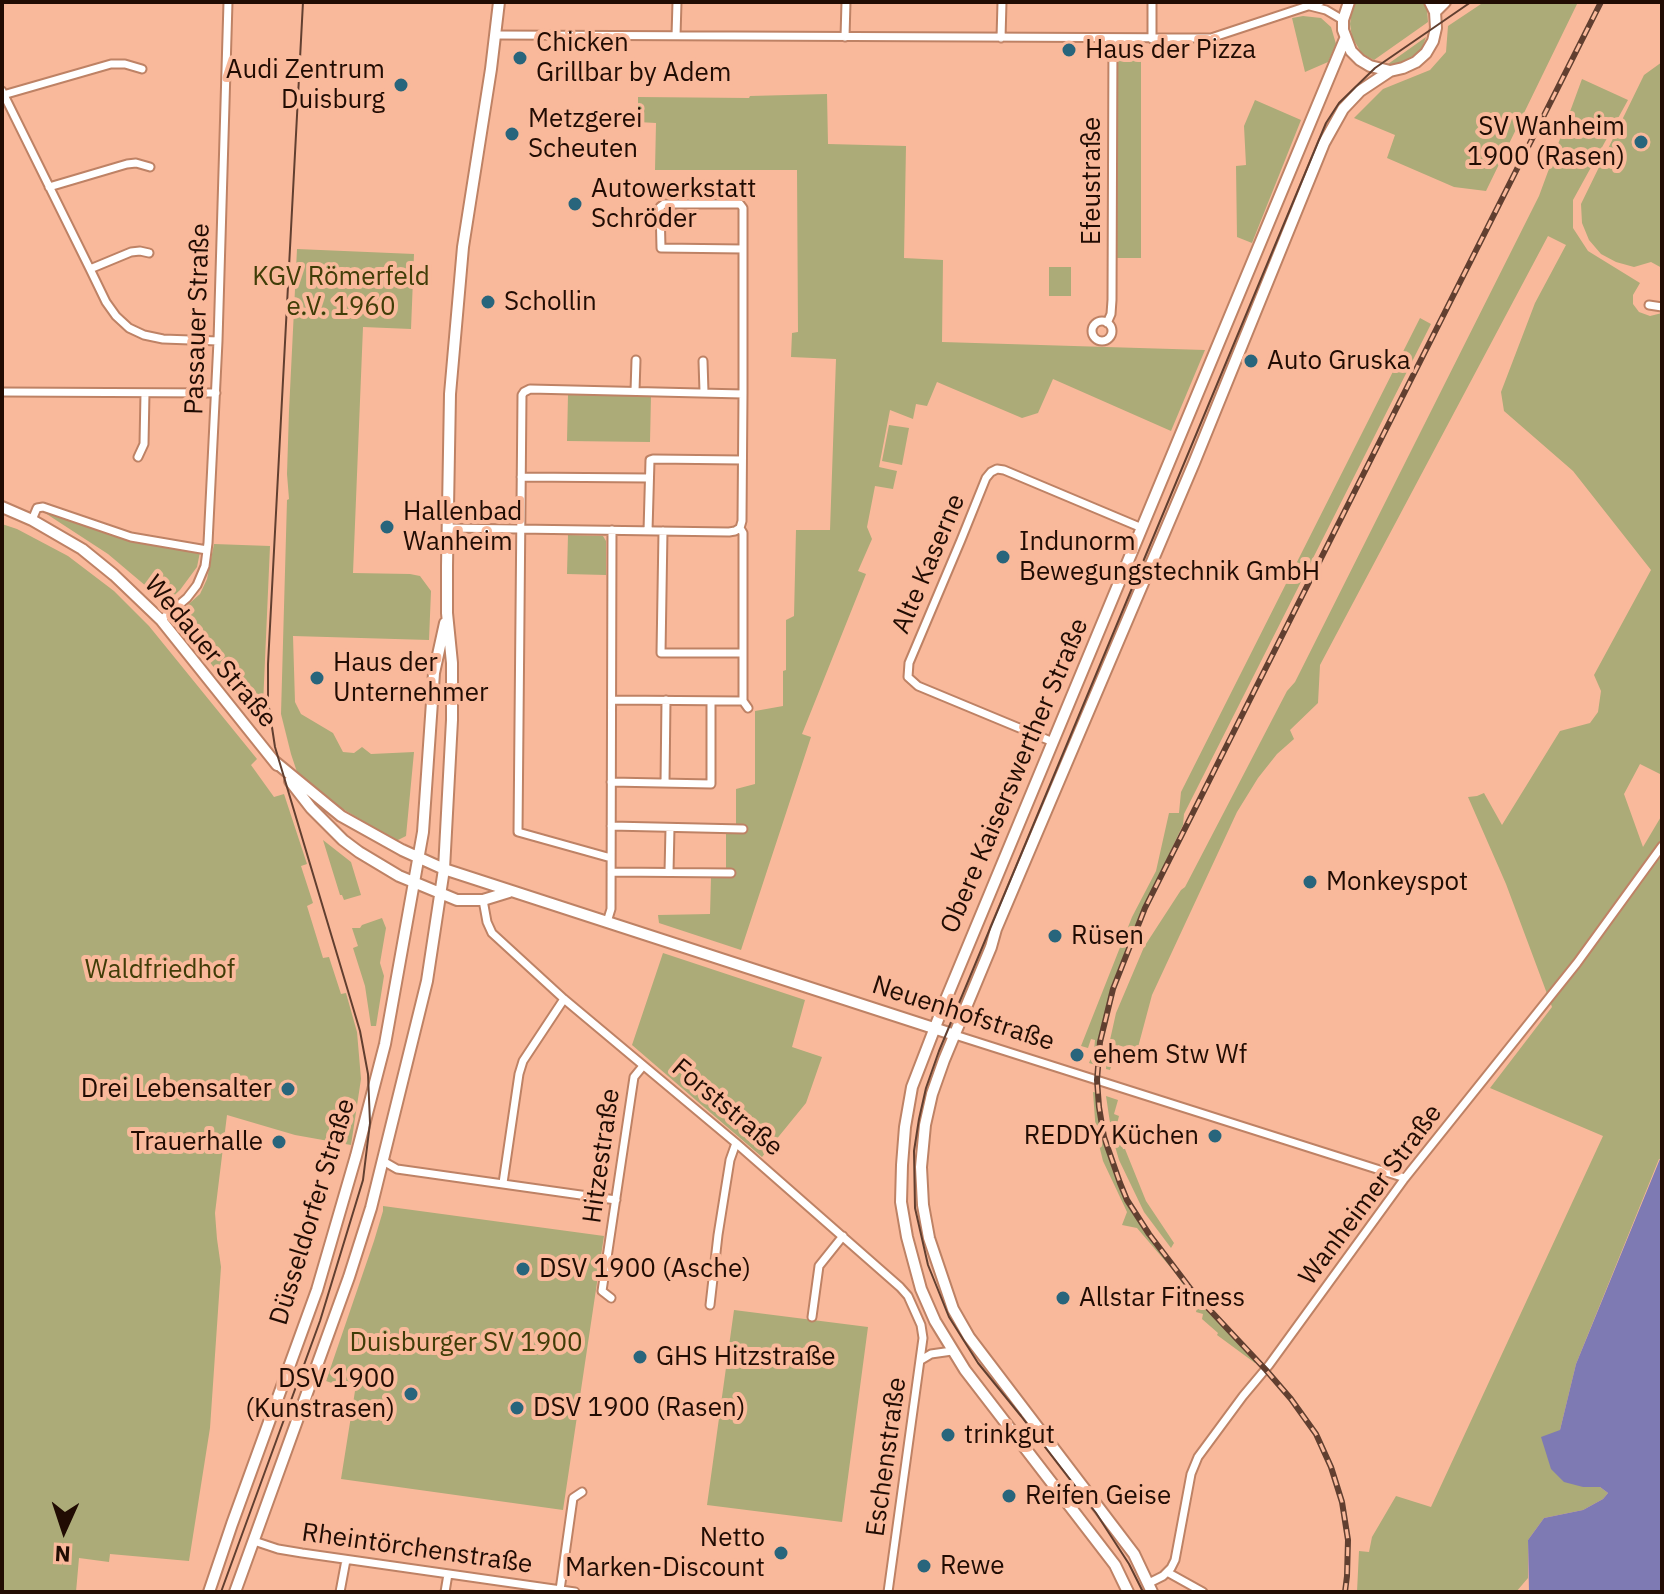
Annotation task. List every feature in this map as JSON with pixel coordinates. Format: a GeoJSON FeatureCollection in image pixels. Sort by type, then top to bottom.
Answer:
{"type":"FeatureCollection","features":[{"type":"Feature","properties":{"kind":"street","name":"Passauer Straße"},"geometry":{"type":"LineString","coordinates":[[161,620],[197,585],[205,566],[207,550],[218,341],[228,2]]}},
{"type":"Feature","properties":{"kind":"street"},"geometry":{"type":"LineString","coordinates":[[447,613],[450,394],[458,298],[499,2]]}},
{"type":"Feature","properties":{"kind":"street"},"geometry":{"type":"LineString","coordinates":[[676,36],[677,2]]}},
{"type":"Feature","properties":{"kind":"street"},"geometry":{"type":"LineString","coordinates":[[845,37],[846,2]]}},
{"type":"Feature","properties":{"kind":"street"},"geometry":{"type":"LineString","coordinates":[[1001,38],[1002,2]]}},
{"type":"Feature","properties":{"kind":"street"},"geometry":{"type":"LineString","coordinates":[[1152,2],[1152,39]]}},
{"type":"Feature","properties":{"kind":"street"},"geometry":{"type":"LineString","coordinates":[[495,35],[1211,38],[1320,2]]}},
{"type":"Feature","properties":{"kind":"street"},"geometry":{"type":"LineString","coordinates":[[1349,2],[1343,20],[1345,39],[1351,51],[1375,68],[1390,71]]}},
{"type":"Feature","properties":{"kind":"street"},"geometry":{"type":"LineString","coordinates":[[1432,7],[1445,2]]}},
{"type":"Feature","properties":{"kind":"street"},"geometry":{"type":"LineString","coordinates":[[1308,6],[1326,10],[1343,20]]}},
{"type":"Feature","properties":{"kind":"street","name":"Obere Kaiserswerther Straße"},"geometry":{"type":"LineString","coordinates":[[1151,1588],[1134,1554],[969,1337],[953,1309],[929,1238],[923,1205],[921,1167],[925,1125],[932,1094],[1035,837],[1194,463],[1324,143],[1343,109],[1360,91],[1390,71],[1416,62],[1426,53],[1436,28],[1432,7]]}},
{"type":"Feature","properties":{"kind":"street","name":"Efeustraße"},"geometry":{"type":"LineString","coordinates":[[1107,323],[1112,300],[1113,39]]}},
{"type":"Feature","properties":{"kind":"street","name":"Obere Kaiserswerther Straße"},"geometry":{"type":"LineString","coordinates":[[952,1351],[921,1289],[901,1202],[905,1127],[912,1087],[934,1027],[1345,39]]}},
{"type":"Feature","properties":{"kind":"street"},"geometry":{"type":"LineString","coordinates":[[142,69],[111,64],[3,93],[106,302],[116,316],[129,328],[144,335],[163,339],[218,341]]}},
{"type":"Feature","properties":{"kind":"street"},"geometry":{"type":"LineString","coordinates":[[49,187],[127,164],[150,167]]}},
{"type":"Feature","properties":{"kind":"street"},"geometry":{"type":"LineString","coordinates":[[612,700],[745,704],[743,533],[740,528],[743,394],[743,249],[742,205],[664,204],[660,207],[661,248],[743,249]]}},
{"type":"Feature","properties":{"kind":"street"},"geometry":{"type":"LineString","coordinates":[[90,269],[131,252],[149,253]]}},
{"type":"Feature","properties":{"kind":"street"},"geometry":{"type":"LineString","coordinates":[[1649,305],[1662,307]]}},
{"type":"Feature","properties":{"kind":"street"},"geometry":{"type":"LineString","coordinates":[[635,391],[636,360]]}},
{"type":"Feature","properties":{"kind":"street"},"geometry":{"type":"LineString","coordinates":[[703,361],[704,392]]}},
{"type":"Feature","properties":{"kind":"street"},"geometry":{"type":"LineString","coordinates":[[611,858],[518,832],[521,397],[530,389],[743,394]]}},
{"type":"Feature","properties":{"kind":"street"},"geometry":{"type":"LineString","coordinates":[[2,392],[216,393]]}},
{"type":"Feature","properties":{"kind":"street"},"geometry":{"type":"LineString","coordinates":[[138,457],[144,444],[145,393]]}},
{"type":"Feature","properties":{"kind":"street"},"geometry":{"type":"LineString","coordinates":[[648,531],[650,460],[742,460]]}},
{"type":"Feature","properties":{"kind":"street","name":"Alte Kaserne"},"geometry":{"type":"LineString","coordinates":[[1053,742],[918,686],[908,677],[909,663],[991,472],[1004,470],[1142,528]]}},
{"type":"Feature","properties":{"kind":"street"},"geometry":{"type":"LineString","coordinates":[[521,477],[649,478]]}},
{"type":"Feature","properties":{"kind":"street","name":"Wedauer Straße"},"geometry":{"type":"LineString","coordinates":[[2,507],[32,520],[82,549],[161,620],[311,808],[343,840],[376,863],[440,894]]}},
{"type":"Feature","properties":{"kind":"street","name":"Wedauer Straße"},"geometry":{"type":"LineString","coordinates":[[32,520],[37,508],[43,507],[131,537],[207,550]]}},
{"type":"Feature","properties":{"kind":"street"},"geometry":{"type":"LineString","coordinates":[[447,528],[648,531],[733,531],[740,528]]}},
{"type":"Feature","properties":{"kind":"street"},"geometry":{"type":"LineString","coordinates":[[607,922],[611,909],[612,530]]}},
{"type":"Feature","properties":{"kind":"street"},"geometry":{"type":"LineString","coordinates":[[663,531],[661,653],[743,653]]}},
{"type":"Feature","properties":{"kind":"street","name":"Düsseldorfer Straße"},"geometry":{"type":"LineString","coordinates":[[209,1592],[317,1290],[385,1044],[423,832],[434,673],[447,613]]}},
{"type":"Feature","properties":{"kind":"street","name":"Düsseldorfer Straße"},"geometry":{"type":"LineString","coordinates":[[235,1592],[371,1208],[427,981],[444,869],[452,720],[452,663],[447,613]]}},
{"type":"Feature","properties":{"kind":"street"},"geometry":{"type":"LineString","coordinates":[[665,783],[666,700]]}},
{"type":"Feature","properties":{"kind":"street"},"geometry":{"type":"LineString","coordinates":[[611,782],[711,784],[711,701]]}},
{"type":"Feature","properties":{"kind":"street","name":"Wedauer Straße"},"geometry":{"type":"LineString","coordinates":[[274,761],[341,816],[419,858]]}},
{"type":"Feature","properties":{"kind":"street"},"geometry":{"type":"LineString","coordinates":[[611,826],[743,829]]}},
{"type":"Feature","properties":{"kind":"street"},"geometry":{"type":"LineString","coordinates":[[669,872],[670,828]]}},
{"type":"Feature","properties":{"kind":"street","name":"Wanheimer Straße"},"geometry":{"type":"LineString","coordinates":[[1167,1572],[1175,1560],[1191,1474],[1198,1457],[1405,1178],[1577,963],[1662,846]]}},
{"type":"Feature","properties":{"kind":"street","name":"Neuenhofstraße"},"geometry":{"type":"LineString","coordinates":[[419,858],[509,892],[1405,1178]]}},
{"type":"Feature","properties":{"kind":"street"},"geometry":{"type":"LineString","coordinates":[[611,872],[731,873]]}},
{"type":"Feature","properties":{"kind":"street"},"geometry":{"type":"LineString","coordinates":[[483,883],[483,900]]}},
{"type":"Feature","properties":{"kind":"street"},"geometry":{"type":"LineString","coordinates":[[440,894],[457,900],[483,900],[509,892]]}},
{"type":"Feature","properties":{"kind":"street","name":"Forststraße"},"geometry":{"type":"LineString","coordinates":[[483,900],[492,933],[564,999],[736,1143],[900,1287],[908,1296],[921,1325],[921,1360]]}},
{"type":"Feature","properties":{"kind":"street"},"geometry":{"type":"LineString","coordinates":[[503,1183],[523,1061],[564,999]]}},
{"type":"Feature","properties":{"kind":"street","name":"Hitzestraße"},"geometry":{"type":"LineString","coordinates":[[611,1298],[602,1291],[634,1077],[643,1066]]}},
{"type":"Feature","properties":{"kind":"street"},"geometry":{"type":"LineString","coordinates":[[710,1305],[730,1160],[736,1143]]}},
{"type":"Feature","properties":{"kind":"street"},"geometry":{"type":"LineString","coordinates":[[383,1161],[397,1169],[616,1200]]}},
{"type":"Feature","properties":{"kind":"street"},"geometry":{"type":"LineString","coordinates":[[812,1317],[820,1263],[843,1236]]}},
{"type":"Feature","properties":{"kind":"street"},"geometry":{"type":"LineString","coordinates":[[952,1351],[1115,1565],[1128,1592]]}},
{"type":"Feature","properties":{"kind":"street","name":"Eschenstraße"},"geometry":{"type":"LineString","coordinates":[[888,1592],[921,1360],[931,1354],[952,1351]]}},
{"type":"Feature","properties":{"kind":"street"},"geometry":{"type":"LineString","coordinates":[[560,1590],[573,1498],[582,1492]]}},
{"type":"Feature","properties":{"kind":"street","name":"Rheintörchenstraße"},"geometry":{"type":"LineString","coordinates":[[254,1541],[278,1549],[346,1560],[575,1592]]}},
{"type":"Feature","properties":{"kind":"street"},"geometry":{"type":"LineString","coordinates":[[340,1592],[346,1560]]}},
{"type":"Feature","properties":{"kind":"street"},"geometry":{"type":"LineString","coordinates":[[1151,1588],[1167,1572],[1203,1592]]}},
{"type":"Feature","properties":{"kind":"street"},"geometry":{"type":"LineString","coordinates":[[445,1592],[448,1574]]}},
{"type":"Feature","properties":{"kind":"green space"},"geometry":{"type":"Polygon","coordinates":[[[1356,2],[1423,2],[1428,22],[1374,60],[1362,54],[1352,37],[1350,24],[1356,2]]]}},
{"type":"Feature","properties":{"kind":"green space"},"geometry":{"type":"Polygon","coordinates":[[[1484,2],[1578,2],[1486,191],[1454,187],[1387,158],[1395,135],[1354,118],[1383,89],[1430,70],[1446,52],[1448,26],[1484,2]]]}},
{"type":"Feature","properties":{"kind":"green space"},"geometry":{"type":"Polygon","coordinates":[[[1292,18],[1321,18],[1331,27],[1336,44],[1328,62],[1305,72],[1292,18]]]}},
{"type":"Feature","properties":{"kind":"green space"},"geometry":{"type":"Polygon","coordinates":[[[1426,37],[1422,49],[1412,58],[1400,64],[1388,64],[1426,37]]]}},
{"type":"Feature","properties":{"kind":"green space"},"geometry":{"type":"Polygon","coordinates":[[[1117,49],[1141,49],[1141,258],[1116,258],[1117,49]]]}},
{"type":"Feature","properties":{"kind":"green space"},"geometry":{"type":"Polygon","coordinates":[[[1662,62],[1662,268],[1651,262],[1634,267],[1601,254],[1589,240],[1582,223],[1581,204],[1644,75],[1662,62]]]}},
{"type":"Feature","properties":{"kind":"green space"},"geometry":{"type":"Polygon","coordinates":[[[1582,79],[1628,100],[1573,200],[1573,228],[1588,251],[1640,283],[1633,295],[1633,304],[1639,312],[1650,316],[1662,313],[1662,775],[1640,764],[1624,794],[1643,847],[1662,815],[1662,1159],[1659,1159],[1576,1364],[1560,1430],[1583,1487],[1600,1487],[1608,1493],[1583,1510],[1544,1518],[1528,1540],[1528,1578],[1516,1592],[1357,1592],[1359,1551],[1369,1552],[1372,1537],[1396,1496],[1431,1507],[1603,1136],[1490,1088],[1552,1007],[1506,884],[1468,797],[1484,793],[1502,825],[1560,731],[1590,723],[1598,712],[1601,691],[1594,675],[1651,570],[1573,471],[1504,411],[1501,392],[1535,303],[1566,245],[1548,236],[1320,665],[1318,703],[1290,730],[1294,739],[1258,778],[1237,812],[1152,995],[1137,1051],[1118,1045],[1110,1070],[1106,1069],[1108,1049],[1116,1013],[1144,947],[1185,887],[1287,691],[1295,682],[1539,196],[1582,79]]]}},
{"type":"Feature","properties":{"kind":"green space"},"geometry":{"type":"Polygon","coordinates":[[[827,94],[828,144],[906,146],[904,258],[943,260],[942,342],[1205,350],[1171,431],[1053,379],[1038,413],[1022,418],[937,382],[927,406],[916,404],[913,419],[890,410],[879,467],[897,471],[893,489],[875,486],[867,527],[872,539],[858,571],[866,574],[802,734],[811,737],[741,950],[659,923],[658,915],[710,914],[711,878],[726,871],[726,833],[736,824],[736,789],[755,784],[755,711],[783,706],[786,620],[794,616],[796,530],[830,530],[836,359],[791,357],[792,333],[798,332],[797,170],[655,170],[656,123],[638,122],[638,97],[749,98],[827,94]]]}},
{"type":"Feature","properties":{"kind":"green space"},"geometry":{"type":"Polygon","coordinates":[[[1255,100],[1301,120],[1252,243],[1237,237],[1236,166],[1246,165],[1244,126],[1255,100]]]}},
{"type":"Feature","properties":{"kind":"green space","name":"KGV Römerfeld e.V. 1960"},"geometry":{"type":"Polygon","coordinates":[[[297,249],[414,254],[411,329],[363,327],[353,573],[420,576],[431,591],[429,640],[293,636],[295,702],[301,714],[333,733],[343,752],[354,753],[362,747],[371,754],[414,752],[406,836],[396,841],[319,794],[298,775],[281,714],[289,411],[297,249]]]}},
{"type":"Feature","properties":{"kind":"green space"},"geometry":{"type":"Polygon","coordinates":[[[1049,267],[1071,267],[1071,296],[1049,296],[1049,267]]]}},
{"type":"Feature","properties":{"kind":"green space"},"geometry":{"type":"Polygon","coordinates":[[[1420,318],[1431,324],[1184,814],[1183,825],[1139,917],[1111,987],[1096,1065],[1089,1063],[1095,1040],[1091,1039],[1088,1048],[1081,1046],[1132,917],[1156,871],[1169,813],[1179,813],[1181,792],[1420,318]]]}},
{"type":"Feature","properties":{"kind":"green space"},"geometry":{"type":"Polygon","coordinates":[[[568,395],[651,396],[650,442],[567,441],[568,395]]]}},
{"type":"Feature","properties":{"kind":"green space"},"geometry":{"type":"Polygon","coordinates":[[[889,425],[909,428],[902,465],[882,461],[889,425]]]}},
{"type":"Feature","properties":{"kind":"green space"},"geometry":{"type":"Polygon","coordinates":[[[42,511],[200,552],[197,567],[166,603],[108,554],[42,511]]]}},
{"type":"Feature","properties":{"kind":"green space","name":"Waldfriedhof"},"geometry":{"type":"Polygon","coordinates":[[[2,524],[68,556],[114,591],[149,626],[257,759],[251,765],[274,797],[284,794],[307,864],[301,866],[313,903],[307,906],[323,958],[329,957],[341,994],[346,993],[357,1032],[361,1079],[351,1145],[295,1135],[227,1115],[215,1213],[221,1267],[210,1428],[189,1561],[110,1554],[109,1562],[79,1558],[76,1592],[2,1592],[2,524]]]}},
{"type":"Feature","properties":{"kind":"green space"},"geometry":{"type":"Polygon","coordinates":[[[568,535],[603,536],[606,541],[606,575],[567,574],[568,535]]]}},
{"type":"Feature","properties":{"kind":"green space"},"geometry":{"type":"Polygon","coordinates":[[[214,544],[270,546],[262,728],[174,617],[200,594],[207,579],[214,544]]]}},
{"type":"Feature","properties":{"kind":"green space"},"geometry":{"type":"Polygon","coordinates":[[[323,840],[351,862],[361,895],[344,900],[340,895],[323,840]]]}},
{"type":"Feature","properties":{"kind":"green space"},"geometry":{"type":"Polygon","coordinates":[[[382,918],[386,928],[380,963],[384,976],[376,1026],[371,1026],[365,986],[353,948],[358,946],[352,928],[360,928],[382,918]]]}},
{"type":"Feature","properties":{"kind":"green space"},"geometry":{"type":"Polygon","coordinates":[[[663,953],[805,1000],[792,1047],[822,1057],[806,1103],[762,1157],[632,1045],[663,953]]]}},
{"type":"Feature","properties":{"kind":"green space"},"geometry":{"type":"Polygon","coordinates":[[[1093,1092],[1097,1093],[1102,1137],[1127,1205],[1192,1294],[1255,1363],[1217,1335],[1202,1319],[1203,1314],[1196,1312],[1198,1304],[1187,1295],[1181,1281],[1137,1228],[1122,1225],[1127,1212],[1103,1161],[1096,1133],[1093,1092]]]}},
{"type":"Feature","properties":{"kind":"green space"},"geometry":{"type":"Polygon","coordinates":[[[1106,1096],[1118,1100],[1114,1114],[1119,1116],[1117,1124],[1123,1149],[1146,1201],[1174,1243],[1171,1248],[1144,1212],[1119,1160],[1106,1096]]]}},
{"type":"Feature","properties":{"kind":"green space","name":"Duisburger SV 1900"},"geometry":{"type":"Polygon","coordinates":[[[383,1206],[604,1236],[563,1510],[341,1479],[355,1391],[326,1381],[383,1206]]]}},
{"type":"Feature","properties":{"kind":"green space"},"geometry":{"type":"Polygon","coordinates":[[[734,1310],[868,1327],[842,1522],[707,1505],[734,1310]]]}},
{"type":"Feature","properties":{"kind":"shaded area"},"geometry":{"type":"Polygon","coordinates":[[[1660,1159],[1662,1592],[1529,1592],[1528,1540],[1544,1518],[1583,1510],[1608,1493],[1600,1487],[1564,1482],[1551,1469],[1541,1437],[1560,1430],[1576,1364],[1660,1159]]]}},
{"type":"Feature","properties":{"kind":"tram line"},"geometry":{"type":"LineString","coordinates":[[221,1592],[320,1321],[363,1180],[370,1123],[368,1074],[360,1031],[275,747],[268,701],[303,2]]}},
{"type":"Feature","properties":{"kind":"tram line"},"geometry":{"type":"LineString","coordinates":[[1143,1592],[1096,1513],[978,1363],[949,1317],[928,1265],[915,1208],[914,1151],[919,1119],[939,1051],[1326,123],[1339,103],[1375,68],[1471,2]]}},
{"type":"Feature","properties":{"kind":"railway"},"geometry":{"type":"LineString","coordinates":[[1345,1592],[1348,1540],[1342,1502],[1316,1434],[1266,1370],[1193,1292],[1127,1200],[1104,1137],[1097,1080],[1100,1042],[1113,989],[1145,908],[1601,2]]}},
{"type":"Feature","properties":{"kind":"place","name":"Haus der Pizza"},"geometry":{"type":"Point","coordinates":[1069,50]}},
{"type":"Feature","properties":{"kind":"place","name":"Chicken Grillbar by Adem"},"geometry":{"type":"Point","coordinates":[520,58]}},
{"type":"Feature","properties":{"kind":"place","name":"Audi Zentrum Duisburg"},"geometry":{"type":"Point","coordinates":[401,85]}},
{"type":"Feature","properties":{"kind":"place","name":"Metzgerei Scheuten"},"geometry":{"type":"Point","coordinates":[512,134]}},
{"type":"Feature","properties":{"kind":"place","name":"SV Wanheim 1900 (Rasen)"},"geometry":{"type":"Point","coordinates":[1641,142]}},
{"type":"Feature","properties":{"kind":"place","name":"Autowerkstatt Schröder"},"geometry":{"type":"Point","coordinates":[575,204]}},
{"type":"Feature","properties":{"kind":"place","name":"Schollin"},"geometry":{"type":"Point","coordinates":[488,302]}},
{"type":"Feature","properties":{"kind":"place","name":"Auto Gruska"},"geometry":{"type":"Point","coordinates":[1251,361]}},
{"type":"Feature","properties":{"kind":"place","name":"Hallenbad Wanheim"},"geometry":{"type":"Point","coordinates":[387,527]}},
{"type":"Feature","properties":{"kind":"place","name":"Indunorm Bewegungstechnik GmbH"},"geometry":{"type":"Point","coordinates":[1003,557]}},
{"type":"Feature","properties":{"kind":"place","name":"Haus der Unternehmer"},"geometry":{"type":"Point","coordinates":[317,678]}},
{"type":"Feature","properties":{"kind":"place","name":"Monkeyspot"},"geometry":{"type":"Point","coordinates":[1310,882]}},
{"type":"Feature","properties":{"kind":"place","name":"Rüsen"},"geometry":{"type":"Point","coordinates":[1055,936]}},
{"type":"Feature","properties":{"kind":"place","name":"ehem Stw Wf"},"geometry":{"type":"Point","coordinates":[1077,1055]}},
{"type":"Feature","properties":{"kind":"place","name":"Drei Lebensalter"},"geometry":{"type":"Point","coordinates":[288,1089]}},
{"type":"Feature","properties":{"kind":"place","name":"REDDY Küchen"},"geometry":{"type":"Point","coordinates":[1215,1136]}},
{"type":"Feature","properties":{"kind":"place","name":"Trauerhalle"},"geometry":{"type":"Point","coordinates":[279,1142]}},
{"type":"Feature","properties":{"kind":"place","name":"DSV 1900 (Asche)"},"geometry":{"type":"Point","coordinates":[523,1269]}},
{"type":"Feature","properties":{"kind":"place","name":"Allstar Fitness"},"geometry":{"type":"Point","coordinates":[1063,1298]}},
{"type":"Feature","properties":{"kind":"place","name":"GHS Hitzstraße"},"geometry":{"type":"Point","coordinates":[640,1357]}},
{"type":"Feature","properties":{"kind":"place","name":"DSV 1900 (Kunstrasen)"},"geometry":{"type":"Point","coordinates":[411,1394]}},
{"type":"Feature","properties":{"kind":"place","name":"DSV 1900 (Rasen)"},"geometry":{"type":"Point","coordinates":[517,1408]}},
{"type":"Feature","properties":{"kind":"place","name":"trinkgut"},"geometry":{"type":"Point","coordinates":[948,1435]}},
{"type":"Feature","properties":{"kind":"place","name":"Reifen Geise"},"geometry":{"type":"Point","coordinates":[1009,1496]}},
{"type":"Feature","properties":{"kind":"place","name":"Netto Marken-Discount"},"geometry":{"type":"Point","coordinates":[781,1553]}},
{"type":"Feature","properties":{"kind":"place","name":"Rewe"},"geometry":{"type":"Point","coordinates":[924,1566]}}]}
